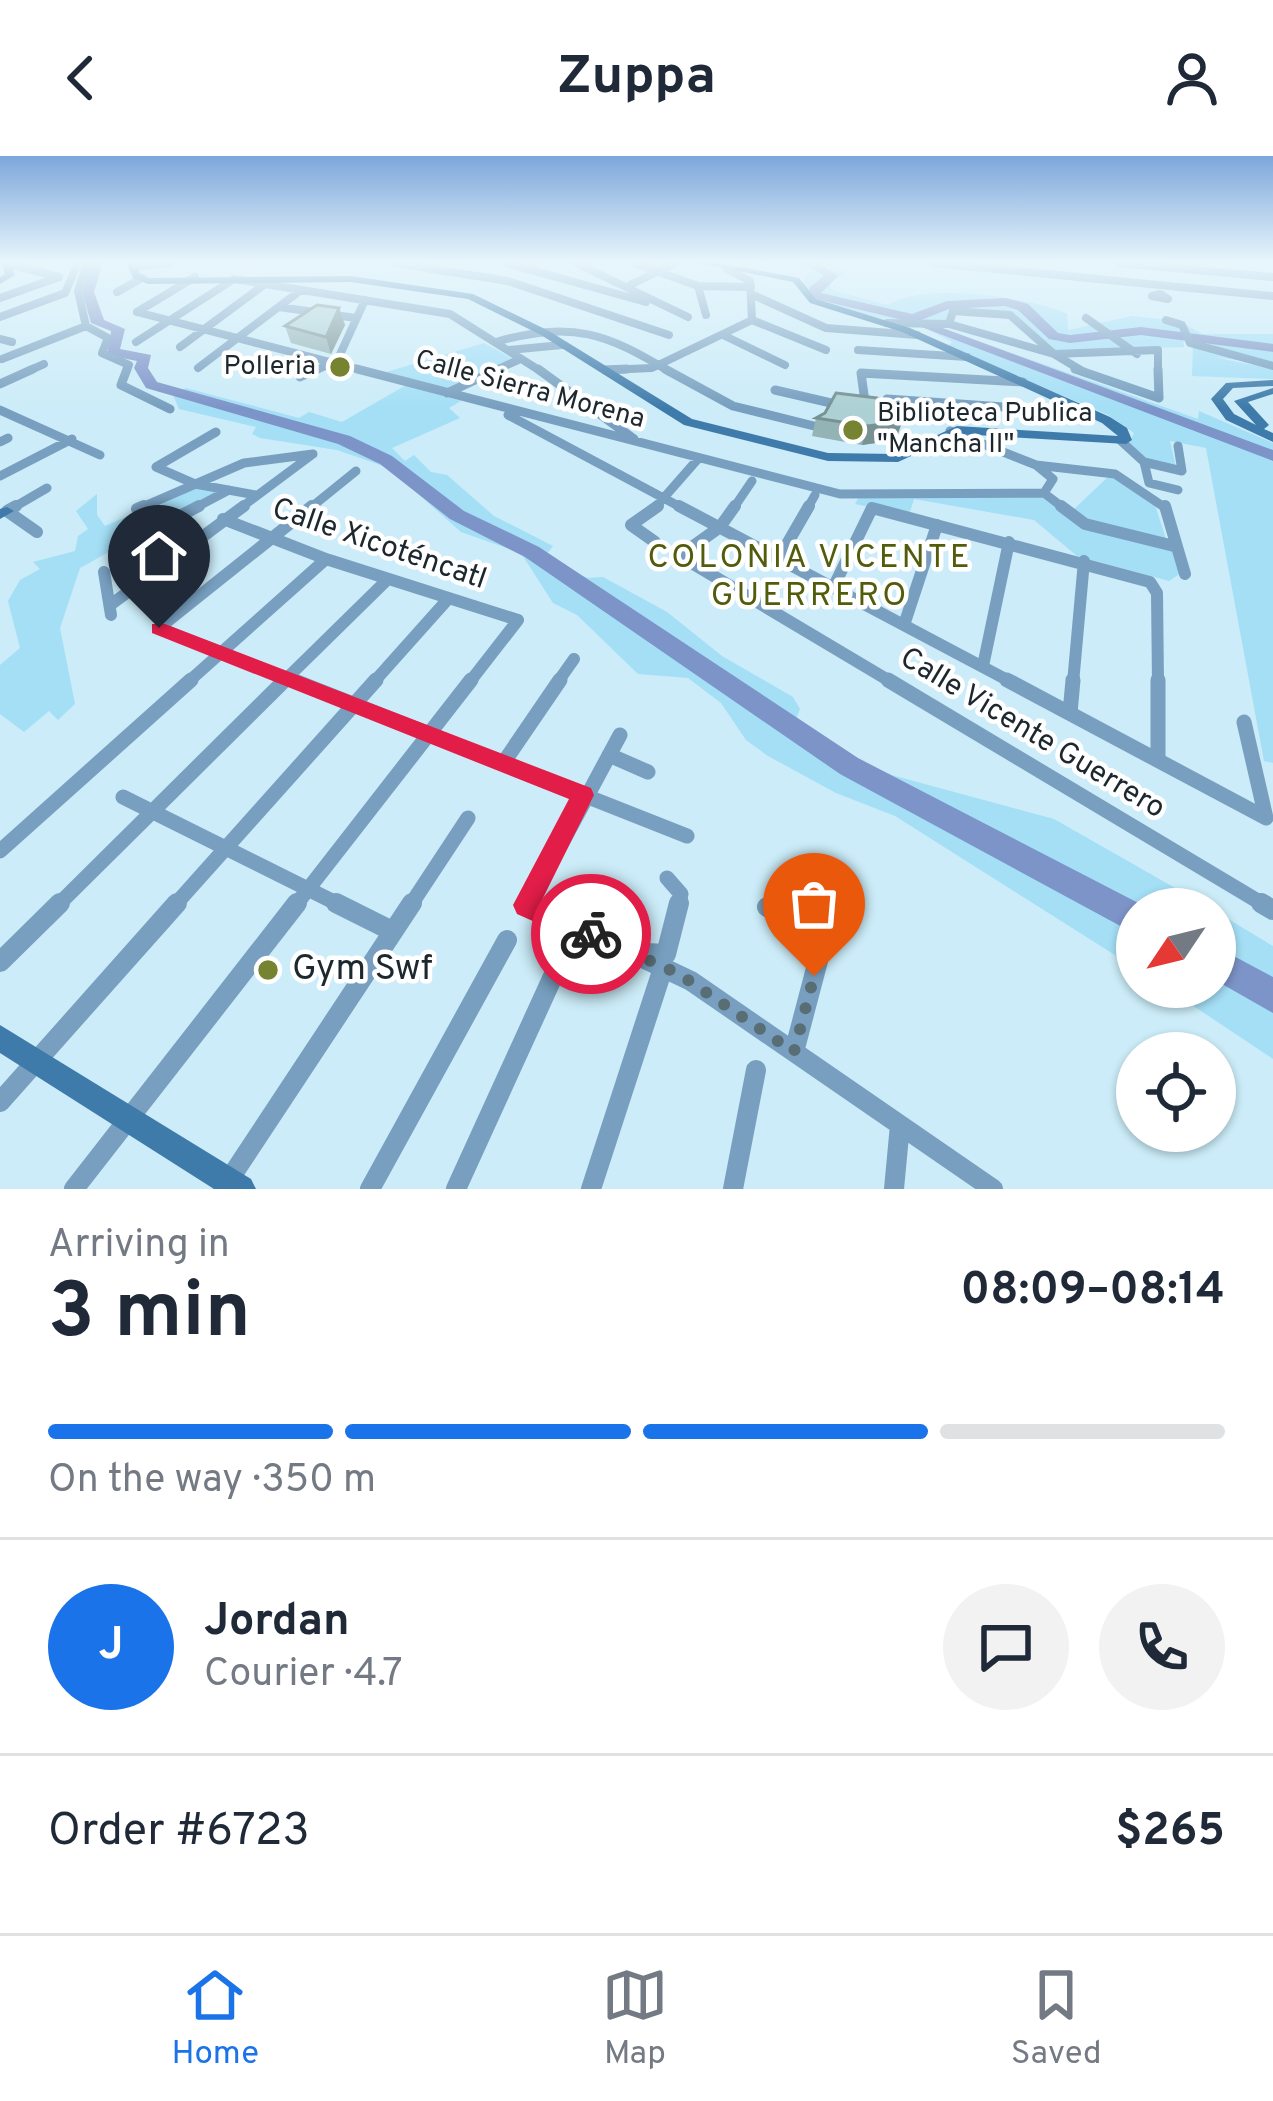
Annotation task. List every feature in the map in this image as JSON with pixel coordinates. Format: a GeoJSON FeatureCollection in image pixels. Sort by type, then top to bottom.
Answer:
{"type":"FeatureCollection","features":[{"type":"Feature","properties":{"kind":"street"},"geometry":{"type":"LineString","coordinates":[[83,311],[86,326],[108,338],[102,353],[129,365],[121,385],[170,409]]}},
{"type":"Feature","properties":{"kind":"street","name":"Calle Sierra Morena"},"geometry":{"type":"LineString","coordinates":[[138,311],[337,361],[527,419],[840,494],[1044,493]]}},
{"type":"Feature","properties":{"kind":"street"},"geometry":{"type":"LineString","coordinates":[[136,343],[184,311]]}},
{"type":"Feature","properties":{"kind":"street"},"geometry":{"type":"LineString","coordinates":[[180,347],[228,311]]}},
{"type":"Feature","properties":{"kind":"street"},"geometry":{"type":"LineString","coordinates":[[198,368],[273,311]]}},
{"type":"Feature","properties":{"kind":"street"},"geometry":{"type":"LineString","coordinates":[[308,311],[356,318]]}},
{"type":"Feature","properties":{"kind":"street"},"geometry":{"type":"LineString","coordinates":[[300,376],[337,361],[361,311]]}},
{"type":"Feature","properties":{"kind":"street"},"geometry":{"type":"LineString","coordinates":[[439,311],[499,341],[518,360],[645,447]]}},
{"type":"Feature","properties":{"kind":"street"},"geometry":{"type":"LineString","coordinates":[[506,311],[542,329]]}},
{"type":"Feature","properties":{"kind":"street"},"geometry":{"type":"LineString","coordinates":[[512,311],[688,422],[796,451],[898,458],[950,431],[1121,441],[1144,462],[1182,471],[1178,446]]}},
{"type":"Feature","properties":{"kind":"street"},"geometry":{"type":"LineString","coordinates":[[594,311],[669,335]]}},
{"type":"Feature","properties":{"kind":"street"},"geometry":{"type":"LineString","coordinates":[[672,311],[688,317]]}},
{"type":"Feature","properties":{"kind":"street"},"geometry":{"type":"LineString","coordinates":[[752,311],[752,320]]}},
{"type":"Feature","properties":{"kind":"street"},"geometry":{"type":"LineString","coordinates":[[797,311],[852,340]]}},
{"type":"Feature","properties":{"kind":"street"},"geometry":{"type":"LineString","coordinates":[[836,311],[915,329],[1091,412],[1120,428],[1126,435],[1121,441]]}},
{"type":"Feature","properties":{"kind":"street"},"geometry":{"type":"LineString","coordinates":[[949,324],[953,311]]}},
{"type":"Feature","properties":{"kind":"street"},"geometry":{"type":"LineString","coordinates":[[826,328],[915,329],[949,324],[1051,354],[1162,353],[1159,398],[1070,367],[1051,354],[1010,315],[956,311]]}},
{"type":"Feature","properties":{"kind":"street"},"geometry":{"type":"LineString","coordinates":[[1086,318],[1137,354]]}},
{"type":"Feature","properties":{"kind":"street"},"geometry":{"type":"LineString","coordinates":[[605,370],[659,364],[752,320],[826,350]]}},
{"type":"Feature","properties":{"kind":"street"},"geometry":{"type":"LineString","coordinates":[[1166,320],[1182,326],[1186,339],[1225,357],[1273,366]]}},
{"type":"Feature","properties":{"kind":"street"},"geometry":{"type":"LineString","coordinates":[[2,359],[86,326]]}},
{"type":"Feature","properties":{"kind":"street"},"geometry":{"type":"LineString","coordinates":[[499,341],[542,329],[590,331],[727,404],[814,426]]}},
{"type":"Feature","properties":{"kind":"street"},"geometry":{"type":"LineString","coordinates":[[723,335],[785,364]]}},
{"type":"Feature","properties":{"kind":"street"},"geometry":{"type":"LineString","coordinates":[[0,338],[12,342]]}},
{"type":"Feature","properties":{"kind":"street"},"geometry":{"type":"LineString","coordinates":[[509,350],[562,345]]}},
{"type":"Feature","properties":{"kind":"street"},"geometry":{"type":"LineString","coordinates":[[858,350],[967,357]]}},
{"type":"Feature","properties":{"kind":"street"},"geometry":{"type":"LineString","coordinates":[[447,393],[518,360]]}},
{"type":"Feature","properties":{"kind":"street"},"geometry":{"type":"LineString","coordinates":[[0,383],[44,364]]}},
{"type":"Feature","properties":{"kind":"street"},"geometry":{"type":"LineString","coordinates":[[356,378],[369,371]]}},
{"type":"Feature","properties":{"kind":"street"},"geometry":{"type":"LineString","coordinates":[[776,389],[867,410],[861,374],[1023,382]]}},
{"type":"Feature","properties":{"kind":"street"},"geometry":{"type":"LineString","coordinates":[[1273,387],[1230,386],[1217,399],[1230,417],[1273,434]]}},
{"type":"Feature","properties":{"kind":"street"},"geometry":{"type":"LineString","coordinates":[[1273,387],[1240,401],[1248,415],[1273,434]]}},
{"type":"Feature","properties":{"kind":"street"},"geometry":{"type":"LineString","coordinates":[[887,399],[1091,412]]}},
{"type":"Feature","properties":{"kind":"street"},"geometry":{"type":"LineString","coordinates":[[0,410],[100,454]]}},
{"type":"Feature","properties":{"kind":"street"},"geometry":{"type":"LineString","coordinates":[[527,419],[1266,818],[1244,722]]}},
{"type":"Feature","properties":{"kind":"street"},"geometry":{"type":"LineString","coordinates":[[950,431],[1036,465],[1115,474],[1167,507],[1174,546],[1186,574]]}},
{"type":"Feature","properties":{"kind":"street"},"geometry":{"type":"LineString","coordinates":[[216,432],[156,467],[195,484],[256,495]]}},
{"type":"Feature","properties":{"kind":"street"},"geometry":{"type":"LineString","coordinates":[[0,476],[72,439]]}},
{"type":"Feature","properties":{"kind":"street"},"geometry":{"type":"LineString","coordinates":[[104,572],[112,609],[313,454],[281,453],[232,466],[137,509]]}},
{"type":"Feature","properties":{"kind":"street"},"geometry":{"type":"LineString","coordinates":[[655,542],[631,525],[668,499],[697,460]]}},
{"type":"Feature","properties":{"kind":"street"},"geometry":{"type":"LineString","coordinates":[[1144,462],[1149,483],[1178,490]]}},
{"type":"Feature","properties":{"kind":"street"},"geometry":{"type":"LineString","coordinates":[[1036,465],[1053,479],[1044,493],[1085,524],[1174,546]]}},
{"type":"Feature","properties":{"kind":"street"},"geometry":{"type":"LineString","coordinates":[[356,471],[159,628],[687,836]]}},
{"type":"Feature","properties":{"kind":"street"},"geometry":{"type":"LineString","coordinates":[[720,527],[752,481]]}},
{"type":"Feature","properties":{"kind":"street"},"geometry":{"type":"LineString","coordinates":[[2,511],[47,488]]}},
{"type":"Feature","properties":{"kind":"street"},"geometry":{"type":"LineString","coordinates":[[149,532],[229,490]]}},
{"type":"Feature","properties":{"kind":"street"},"geometry":{"type":"LineString","coordinates":[[779,558],[815,495]]}},
{"type":"Feature","properties":{"kind":"street"},"geometry":{"type":"LineString","coordinates":[[833,588],[872,508],[1143,579],[1157,593],[1157,760]]}},
{"type":"Feature","properties":{"kind":"street"},"geometry":{"type":"LineString","coordinates":[[2,511],[38,532]]}},
{"type":"Feature","properties":{"kind":"street","name":"Calle Xicoténcatl"},"geometry":{"type":"LineString","coordinates":[[223,519],[326,559],[518,620],[426,733]]}},
{"type":"Feature","properties":{"kind":"street"},"geometry":{"type":"LineString","coordinates":[[904,625],[937,526]]}},
{"type":"Feature","properties":{"kind":"street","name":"Calle Vicente Guerrero"},"geometry":{"type":"LineString","coordinates":[[720,527],[685,552],[700,569],[1273,910]]}},
{"type":"Feature","properties":{"kind":"street"},"geometry":{"type":"LineString","coordinates":[[983,666],[1010,542]]}},
{"type":"Feature","properties":{"kind":"street"},"geometry":{"type":"LineString","coordinates":[[0,851],[326,559]]}},
{"type":"Feature","properties":{"kind":"street"},"geometry":{"type":"LineString","coordinates":[[1070,713],[1084,561]]}},
{"type":"Feature","properties":{"kind":"street"},"geometry":{"type":"LineString","coordinates":[[0,962],[388,579]]}},
{"type":"Feature","properties":{"kind":"street"},"geometry":{"type":"LineString","coordinates":[[0,1102],[448,598]]}},
{"type":"Feature","properties":{"kind":"street"},"geometry":{"type":"LineString","coordinates":[[504,762],[574,659]]}},
{"type":"Feature","properties":{"kind":"street"},"geometry":{"type":"LineString","coordinates":[[74,1189],[426,733]]}},
{"type":"Feature","properties":{"kind":"street"},"geometry":{"type":"LineString","coordinates":[[620,735],[526,905],[653,963],[864,1100],[868,1095],[905,1118],[993,1189]]}},
{"type":"Feature","properties":{"kind":"street"},"geometry":{"type":"LineString","coordinates":[[609,755],[648,772]]}},
{"type":"Feature","properties":{"kind":"street"},"geometry":{"type":"LineString","coordinates":[[123,797],[390,930]]}},
{"type":"Feature","properties":{"kind":"street"},"geometry":{"type":"LineString","coordinates":[[0,1038],[131,1117],[231,1186],[390,930],[468,818]]}},
{"type":"Feature","properties":{"kind":"street"},"geometry":{"type":"LineString","coordinates":[[653,963],[646,953],[666,954],[681,894],[667,878]]}},
{"type":"Feature","properties":{"kind":"street"},"geometry":{"type":"LineString","coordinates":[[767,907],[824,938],[794,1052]]}},
{"type":"Feature","properties":{"kind":"street"},"geometry":{"type":"LineString","coordinates":[[456,1189],[575,926]]}},
{"type":"Feature","properties":{"kind":"street"},"geometry":{"type":"LineString","coordinates":[[370,1189],[507,940]]}},
{"type":"Feature","properties":{"kind":"street"},"geometry":{"type":"LineString","coordinates":[[591,1189],[653,963]]}},
{"type":"Feature","properties":{"kind":"street"},"geometry":{"type":"LineString","coordinates":[[733,1189],[756,1070]]}},
{"type":"Feature","properties":{"kind":"street"},"geometry":{"type":"LineString","coordinates":[[894,1189],[903,1117]]}},
{"type":"Feature","properties":{"kind":"shaded area"},"geometry":{"type":"Polygon","coordinates":[[[848,311],[951,311],[946,322],[848,311]]]}},
{"type":"Feature","properties":{"kind":"shaded area"},"geometry":{"type":"Polygon","coordinates":[[[957,311],[1059,311],[1067,314],[1068,330],[1132,316],[1179,321],[1202,334],[1273,334],[1273,364],[1213,357],[1273,369],[1273,379],[1192,376],[1193,343],[1183,339],[1184,347],[1054,350],[1012,313],[957,311]]]}},
{"type":"Feature","properties":{"kind":"shaded area"},"geometry":{"type":"Polygon","coordinates":[[[938,327],[1198,419],[1199,411],[1273,443],[1273,763],[1264,761],[1206,448],[1170,441],[1176,467],[1147,459],[1129,443],[1134,433],[1108,415],[948,346],[952,342],[929,330],[938,327]]]}},
{"type":"Feature","properties":{"kind":"shaded area"},"geometry":{"type":"Polygon","coordinates":[[[484,343],[515,360],[444,391],[383,373],[484,343]]]}},
{"type":"Feature","properties":{"kind":"shaded area"},"geometry":{"type":"Polygon","coordinates":[[[408,384],[461,401],[449,408],[460,418],[392,448],[405,461],[414,455],[431,472],[447,475],[494,516],[553,546],[546,555],[555,565],[588,578],[603,577],[667,612],[722,656],[793,697],[800,709],[796,719],[843,756],[895,776],[1054,819],[1175,888],[1116,888],[1116,956],[895,816],[836,793],[768,756],[746,740],[721,703],[688,678],[638,674],[577,615],[553,603],[521,553],[461,532],[389,468],[337,450],[260,438],[252,434],[256,427],[179,409],[173,395],[186,388],[299,418],[309,412],[342,422],[408,384]]]}},
{"type":"Feature","properties":{"kind":"shaded area"},"geometry":{"type":"Polygon","coordinates":[[[1110,475],[1155,505],[1166,539],[1087,523],[1071,512],[1110,475]]]}},
{"type":"Feature","properties":{"kind":"shaded area"},"geometry":{"type":"Polygon","coordinates":[[[195,486],[221,490],[80,568],[60,628],[75,704],[58,720],[49,711],[24,732],[0,714],[0,665],[20,648],[8,601],[20,580],[40,569],[33,562],[75,551],[78,536],[88,529],[76,511],[97,494],[97,515],[105,526],[195,486]]]}},
{"type":"Feature","properties":{"kind":"shaded area"},"geometry":{"type":"Polygon","coordinates":[[[1043,495],[1060,511],[1171,548],[1181,573],[1169,581],[1077,556],[1034,520],[914,499],[909,515],[855,504],[859,497],[1043,495]]]}},
{"type":"Feature","properties":{"kind":"shaded area"},"geometry":{"type":"Polygon","coordinates":[[[1236,924],[1273,946],[1273,1059],[1196,1008],[1236,1008],[1236,924]]]}},
{"type":"Feature","properties":{"kind":"building"},"geometry":{"type":"Polygon","coordinates":[[[308,311],[338,311],[326,337],[285,326],[308,311]]]}},
{"type":"Feature","properties":{"kind":"building"},"geometry":{"type":"Polygon","coordinates":[[[836,393],[877,398],[891,406],[902,422],[867,426],[816,418],[825,413],[836,393]]]}},
{"type":"Feature","properties":{"kind":"waterway"},"geometry":{"type":"LineString","coordinates":[[94,311],[98,323],[118,329],[112,352],[146,358],[141,368],[151,385],[344,440],[386,460],[457,515],[532,552],[849,766],[1116,908]]}},
{"type":"Feature","properties":{"kind":"waterway"},"geometry":{"type":"LineString","coordinates":[[884,311],[913,318],[931,311]]}},
{"type":"Feature","properties":{"kind":"waterway"},"geometry":{"type":"LineString","coordinates":[[1027,311],[1054,336],[1070,339],[1141,331],[1273,348]]}},
{"type":"Feature","properties":{"kind":"waterway"},"geometry":{"type":"LineString","coordinates":[[910,320],[1273,456]]}},
{"type":"Feature","properties":{"kind":"waterway"},"geometry":{"type":"LineString","coordinates":[[1236,974],[1273,996]]}},
{"type":"Feature","properties":{"kind":"way so far"},"geometry":{"type":"LineString","coordinates":[[591,934],[679,974],[794,1052],[814,976]]}},
{"type":"Feature","properties":{"kind":"place","name":"Polleria"},"geometry":{"type":"Point","coordinates":[340,367]}},
{"type":"Feature","properties":{"kind":"place","name":"Biblioteca Publica \"Mancha II\""},"geometry":{"type":"Point","coordinates":[853,430]}},
{"type":"Feature","properties":{"kind":"place","name":"Gym Swf"},"geometry":{"type":"Point","coordinates":[268,970]}},
{"type":"Feature","properties":{"kind":"district","name":"COLONIA VICENTE GUERRERO"},"geometry":{"type":"Point","coordinates":[810,578]}},
{"type":"Feature","properties":{"kind":"route"},"geometry":{"type":"LineString","coordinates":[[159,628],[583,795],[526,905],[591,934]]}}]}
